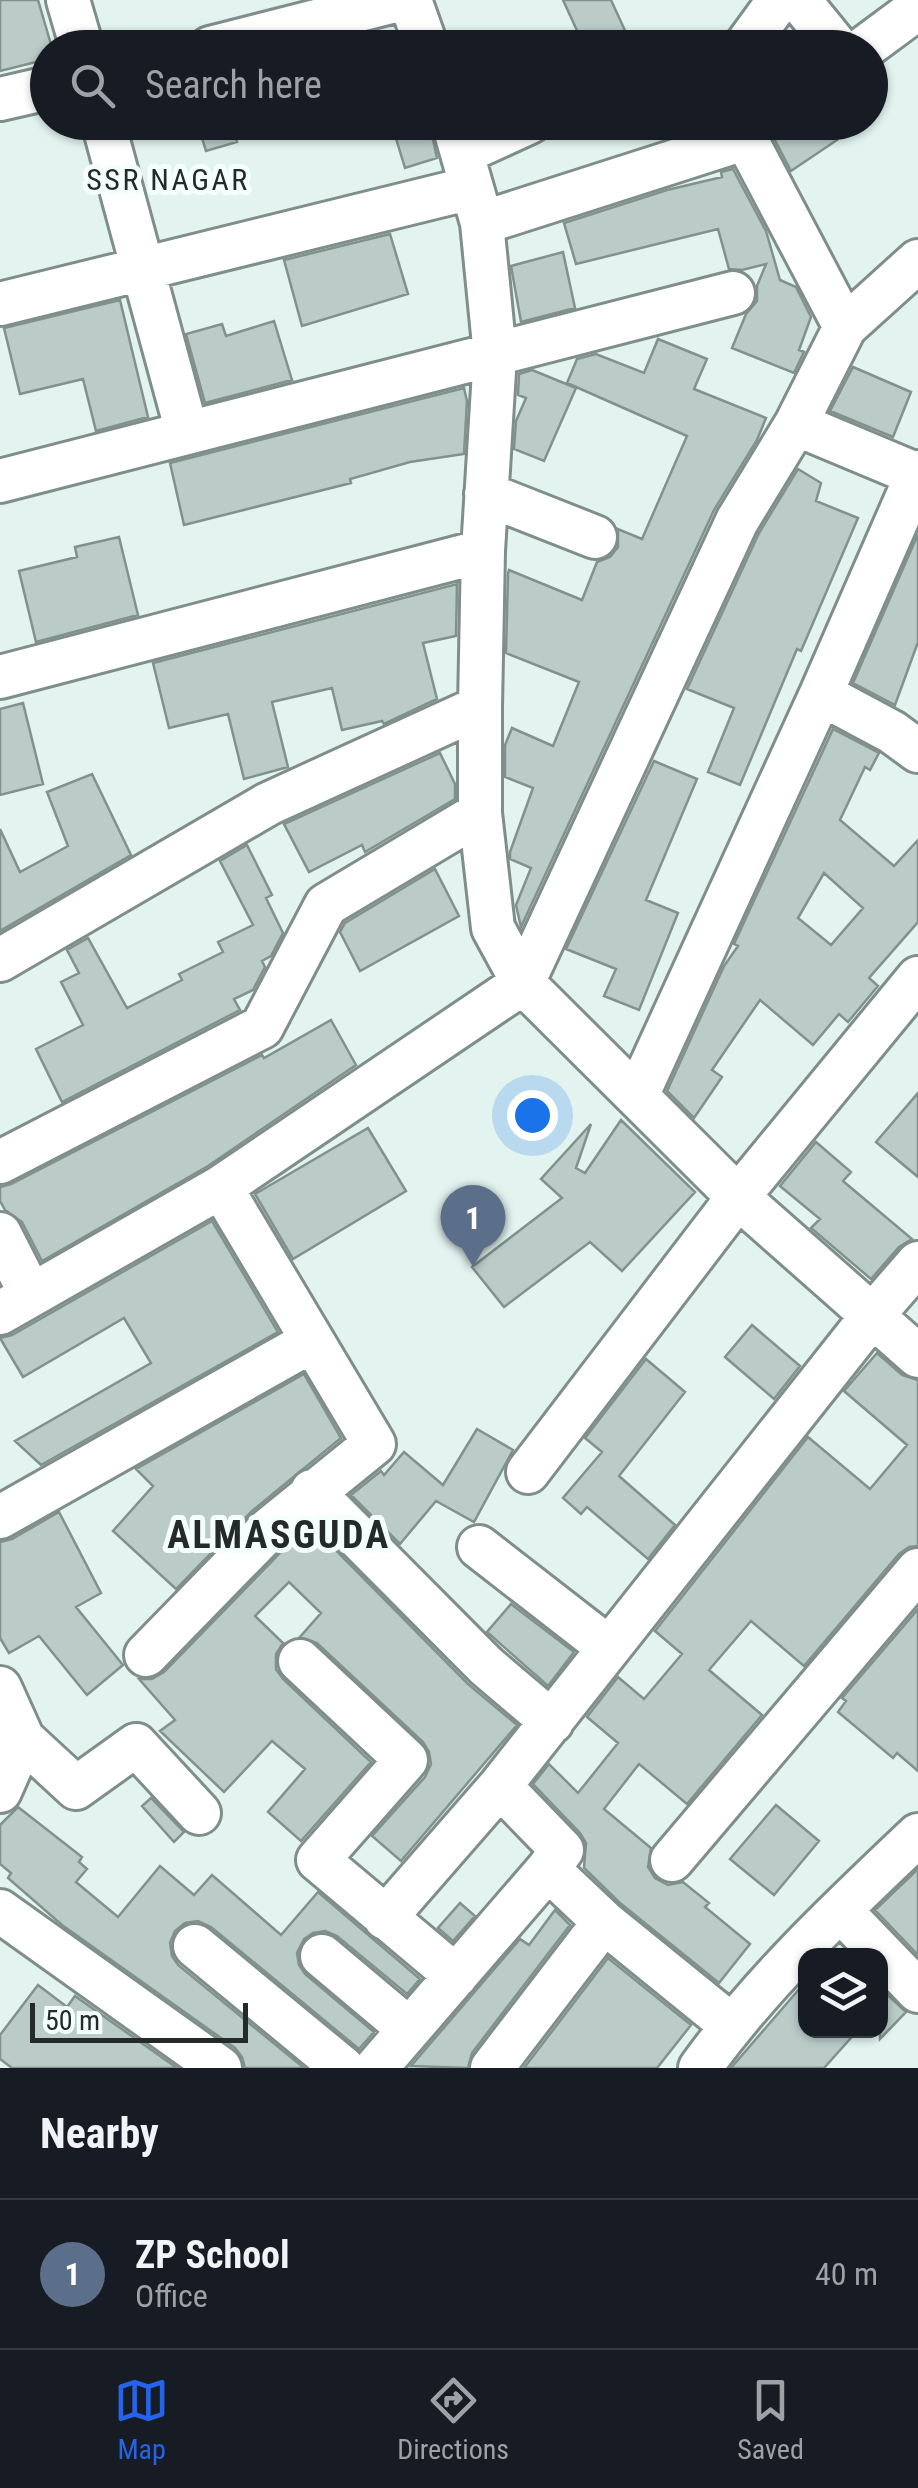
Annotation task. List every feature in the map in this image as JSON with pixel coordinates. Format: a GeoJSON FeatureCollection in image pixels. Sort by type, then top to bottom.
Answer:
{"type":"FeatureCollection","features":[{"type":"Feature","properties":{"kind":"street"},"geometry":{"type":"LineString","coordinates":[[68,0],[77,30]]}},
{"type":"Feature","properties":{"kind":"street"},"geometry":{"type":"LineString","coordinates":[[281,30],[399,0]]}},
{"type":"Feature","properties":{"kind":"street"},"geometry":{"type":"LineString","coordinates":[[410,0],[421,30]]}},
{"type":"Feature","properties":{"kind":"street"},"geometry":{"type":"LineString","coordinates":[[757,30],[779,0]]}},
{"type":"Feature","properties":{"kind":"street"},"geometry":{"type":"LineString","coordinates":[[799,0],[823,30]]}},
{"type":"Feature","properties":{"kind":"street"},"geometry":{"type":"LineString","coordinates":[[888,30],[918,8]]}},
{"type":"Feature","properties":{"kind":"street"},"geometry":{"type":"LineString","coordinates":[[0,99],[30,92]]}},
{"type":"Feature","properties":{"kind":"street"},"geometry":{"type":"LineString","coordinates":[[108,140],[186,432]]}},
{"type":"Feature","properties":{"kind":"street"},"geometry":{"type":"LineString","coordinates":[[467,171],[507,140]]}},
{"type":"Feature","properties":{"kind":"street"},"geometry":{"type":"LineString","coordinates":[[0,304],[143,270],[467,171],[675,140]]}},
{"type":"Feature","properties":{"kind":"street"},"geometry":{"type":"LineString","coordinates":[[747,140],[845,326]]}},
{"type":"Feature","properties":{"kind":"street"},"geometry":{"type":"LineString","coordinates":[[467,171],[495,355],[483,551],[480,707],[480,813],[493,928],[523,983],[738,1196],[918,1356]]}},
{"type":"Feature","properties":{"kind":"street"},"geometry":{"type":"LineString","coordinates":[[0,1234],[16,1304],[222,1187],[523,983],[737,521],[796,424],[845,326],[918,261]]}},
{"type":"Feature","properties":{"kind":"street"},"geometry":{"type":"LineString","coordinates":[[0,481],[733,293]]}},
{"type":"Feature","properties":{"kind":"street"},"geometry":{"type":"LineString","coordinates":[[637,1096],[918,473],[796,424]]}},
{"type":"Feature","properties":{"kind":"street"},"geometry":{"type":"LineString","coordinates":[[486,494],[596,537]]}},
{"type":"Feature","properties":{"kind":"street"},"geometry":{"type":"LineString","coordinates":[[0,677],[483,551]]}},
{"type":"Feature","properties":{"kind":"street"},"geometry":{"type":"LineString","coordinates":[[821,694],[892,732],[918,751]]}},
{"type":"Feature","properties":{"kind":"street"},"geometry":{"type":"LineString","coordinates":[[0,960],[268,804],[480,707]]}},
{"type":"Feature","properties":{"kind":"street"},"geometry":{"type":"LineString","coordinates":[[0,1162],[262,1027],[326,905],[480,813]]}},
{"type":"Feature","properties":{"kind":"street"},"geometry":{"type":"LineString","coordinates":[[528,1472],[738,1196],[918,978]]}},
{"type":"Feature","properties":{"kind":"street"},"geometry":{"type":"LineString","coordinates":[[146,1655],[268,1530],[374,1444],[222,1187]]}},
{"type":"Feature","properties":{"kind":"street"},"geometry":{"type":"LineString","coordinates":[[385,1918],[500,1786],[918,1263]]}},
{"type":"Feature","properties":{"kind":"street"},"geometry":{"type":"LineString","coordinates":[[0,1517],[312,1341]]}},
{"type":"Feature","properties":{"kind":"street"},"geometry":{"type":"LineString","coordinates":[[312,1492],[486,1666],[552,1722]]}},
{"type":"Feature","properties":{"kind":"street"},"geometry":{"type":"LineString","coordinates":[[480,1546],[609,1648]]}},
{"type":"Feature","properties":{"kind":"street"},"geometry":{"type":"LineString","coordinates":[[672,1860],[918,1570]]}},
{"type":"Feature","properties":{"kind":"street"},"geometry":{"type":"LineString","coordinates":[[300,1661],[406,1760],[318,1860],[456,1976]]}},
{"type":"Feature","properties":{"kind":"street"},"geometry":{"type":"LineString","coordinates":[[0,1688],[23,1739],[76,1788],[136,1745],[199,1814]]}},
{"type":"Feature","properties":{"kind":"street"},"geometry":{"type":"LineString","coordinates":[[0,1791],[23,1739]]}},
{"type":"Feature","properties":{"kind":"street"},"geometry":{"type":"LineString","coordinates":[[381,2059],[562,1850],[500,1786]]}},
{"type":"Feature","properties":{"kind":"street"},"geometry":{"type":"LineString","coordinates":[[700,2068],[731,2025],[918,1835]]}},
{"type":"Feature","properties":{"kind":"street"},"geometry":{"type":"LineString","coordinates":[[548,1868],[604,1922],[731,2025]]}},
{"type":"Feature","properties":{"kind":"street"},"geometry":{"type":"LineString","coordinates":[[840,1910],[918,1991]]}},
{"type":"Feature","properties":{"kind":"street"},"geometry":{"type":"LineString","coordinates":[[0,1911],[220,2068]]}},
{"type":"Feature","properties":{"kind":"street"},"geometry":{"type":"LineString","coordinates":[[492,2068],[604,1922]]}},
{"type":"Feature","properties":{"kind":"street"},"geometry":{"type":"LineString","coordinates":[[195,1946],[381,2059]]}},
{"type":"Feature","properties":{"kind":"street"},"geometry":{"type":"LineString","coordinates":[[322,1956],[381,2059]]}},
{"type":"Feature","properties":{"kind":"building"},"geometry":{"type":"Polygon","coordinates":[[[0,0],[38,0],[47,30],[30,30],[30,64],[0,71],[0,0]]]}},
{"type":"Feature","properties":{"kind":"building"},"geometry":{"type":"Polygon","coordinates":[[[563,0],[611,0],[625,30],[577,30],[563,0]]]}},
{"type":"Feature","properties":{"kind":"building"},"geometry":{"type":"Polygon","coordinates":[[[203,140],[236,140],[237,142],[206,151],[203,140]]]}},
{"type":"Feature","properties":{"kind":"building"},"geometry":{"type":"Polygon","coordinates":[[[396,140],[433,140],[437,158],[405,168],[396,140]]]}},
{"type":"Feature","properties":{"kind":"building"},"geometry":{"type":"Polygon","coordinates":[[[775,140],[837,140],[791,171],[775,140]]]}},
{"type":"Feature","properties":{"kind":"building"},"geometry":{"type":"Polygon","coordinates":[[[733,169],[766,231],[780,280],[796,287],[811,317],[799,350],[804,352],[794,373],[732,348],[746,314],[757,301],[757,286],[766,264],[729,269],[718,229],[576,264],[564,223],[722,177],[721,172],[733,169]]]}},
{"type":"Feature","properties":{"kind":"building"},"geometry":{"type":"Polygon","coordinates":[[[390,234],[408,294],[302,326],[284,260],[390,234]]]}},
{"type":"Feature","properties":{"kind":"building"},"geometry":{"type":"Polygon","coordinates":[[[563,252],[575,308],[521,322],[511,266],[563,252]]]}},
{"type":"Feature","properties":{"kind":"building"},"geometry":{"type":"Polygon","coordinates":[[[120,300],[148,417],[96,431],[83,379],[20,394],[4,328],[120,300]]]}},
{"type":"Feature","properties":{"kind":"building"},"geometry":{"type":"Polygon","coordinates":[[[274,321],[292,380],[205,403],[186,334],[222,324],[226,336],[274,321]]]}},
{"type":"Feature","properties":{"kind":"building"},"geometry":{"type":"Polygon","coordinates":[[[658,339],[707,359],[694,389],[766,418],[714,510],[521,927],[516,905],[531,868],[510,859],[510,852],[533,788],[505,777],[505,745],[512,728],[553,746],[579,682],[506,653],[508,574],[509,570],[582,600],[597,562],[610,557],[618,547],[618,529],[642,539],[687,436],[567,383],[577,359],[596,354],[644,373],[658,339]]]}},
{"type":"Feature","properties":{"kind":"building"},"geometry":{"type":"Polygon","coordinates":[[[853,367],[911,392],[893,437],[830,411],[853,367]]]}},
{"type":"Feature","properties":{"kind":"building"},"geometry":{"type":"Polygon","coordinates":[[[532,370],[576,388],[544,461],[514,449],[516,421],[526,398],[518,395],[519,374],[532,370]]]}},
{"type":"Feature","properties":{"kind":"building"},"geometry":{"type":"Polygon","coordinates":[[[464,388],[464,454],[410,462],[350,479],[351,483],[184,525],[170,463],[464,388]]]}},
{"type":"Feature","properties":{"kind":"building"},"geometry":{"type":"Polygon","coordinates":[[[798,469],[821,483],[816,501],[858,518],[740,785],[708,772],[734,708],[687,689],[759,533],[798,469]]]}},
{"type":"Feature","properties":{"kind":"building"},"geometry":{"type":"Polygon","coordinates":[[[918,534],[918,642],[895,705],[853,683],[918,534]]]}},
{"type":"Feature","properties":{"kind":"building"},"geometry":{"type":"Polygon","coordinates":[[[119,537],[138,615],[36,642],[19,571],[77,557],[75,547],[119,537]]]}},
{"type":"Feature","properties":{"kind":"building"},"geometry":{"type":"Polygon","coordinates":[[[457,584],[456,636],[423,643],[437,699],[384,724],[382,721],[342,730],[332,688],[272,702],[288,767],[244,779],[228,714],[169,728],[153,663],[457,584]]]}},
{"type":"Feature","properties":{"kind":"building"},"geometry":{"type":"Polygon","coordinates":[[[23,703],[43,784],[0,795],[0,709],[23,703]]]}},
{"type":"Feature","properties":{"kind":"building"},"geometry":{"type":"Polygon","coordinates":[[[833,729],[879,753],[870,770],[865,767],[840,820],[894,866],[918,840],[918,922],[869,978],[878,986],[848,1022],[839,1014],[813,1045],[760,1000],[712,1070],[722,1077],[694,1118],[667,1091],[724,966],[738,946],[734,944],[833,729]],[[824,873],[798,918],[831,945],[863,908],[824,873]]]}},
{"type":"Feature","properties":{"kind":"building"},"geometry":{"type":"Polygon","coordinates":[[[440,753],[455,784],[455,799],[365,852],[362,845],[309,872],[284,824],[440,753]]]}},
{"type":"Feature","properties":{"kind":"building"},"geometry":{"type":"Polygon","coordinates":[[[654,761],[697,779],[646,900],[678,913],[639,1010],[604,996],[616,969],[566,949],[654,761]]]}},
{"type":"Feature","properties":{"kind":"building"},"geometry":{"type":"Polygon","coordinates":[[[92,774],[131,855],[0,931],[0,829],[20,872],[68,846],[47,792],[92,774]]]}},
{"type":"Feature","properties":{"kind":"building"},"geometry":{"type":"Polygon","coordinates":[[[247,845],[272,895],[266,898],[283,933],[271,956],[262,961],[265,967],[253,990],[234,999],[240,1010],[62,1102],[36,1049],[83,1025],[61,982],[79,973],[67,950],[88,938],[127,1008],[182,980],[179,974],[223,952],[218,942],[253,925],[220,861],[247,845]]]}},
{"type":"Feature","properties":{"kind":"building"},"geometry":{"type":"Polygon","coordinates":[[[435,869],[459,916],[360,971],[340,932],[345,923],[435,869]]]}},
{"type":"Feature","properties":{"kind":"building"},"geometry":{"type":"Polygon","coordinates":[[[331,1020],[356,1065],[208,1166],[42,1261],[22,1222],[5,1210],[0,1187],[262,1055],[264,1058],[331,1020]]]}},
{"type":"Feature","properties":{"kind":"building"},"geometry":{"type":"Polygon","coordinates":[[[918,1093],[918,1177],[876,1142],[918,1093]]]}},
{"type":"Feature","properties":{"kind":"building"},"geometry":{"type":"Polygon","coordinates":[[[621,1120],[695,1192],[622,1271],[590,1242],[504,1307],[472,1267],[562,1198],[541,1179],[591,1124],[576,1168],[585,1173],[621,1120]]]}},
{"type":"Feature","properties":{"kind":"building"},"geometry":{"type":"Polygon","coordinates":[[[368,1128],[406,1191],[293,1259],[255,1194],[368,1128]]]}},
{"type":"Feature","properties":{"kind":"building"},"geometry":{"type":"Polygon","coordinates":[[[816,1142],[851,1172],[843,1181],[912,1239],[899,1247],[871,1279],[811,1228],[820,1219],[780,1186],[816,1142]]]}},
{"type":"Feature","properties":{"kind":"building"},"geometry":{"type":"Polygon","coordinates":[[[212,1221],[278,1332],[41,1465],[15,1441],[151,1363],[124,1318],[23,1377],[0,1338],[12,1335],[212,1221]]]}},
{"type":"Feature","properties":{"kind":"building"},"geometry":{"type":"Polygon","coordinates":[[[752,1325],[800,1366],[774,1399],[725,1357],[752,1325]]]}},
{"type":"Feature","properties":{"kind":"building"},"geometry":{"type":"Polygon","coordinates":[[[877,1353],[902,1375],[918,1380],[918,1546],[899,1554],[804,1666],[751,1621],[709,1670],[762,1715],[687,1804],[639,1764],[604,1809],[651,1848],[648,1867],[655,1878],[668,1885],[683,1882],[709,1903],[705,1907],[750,1944],[719,1983],[620,1903],[584,1868],[586,1843],[580,1833],[533,1784],[549,1764],[578,1793],[618,1743],[587,1717],[618,1677],[644,1699],[682,1654],[655,1631],[808,1437],[870,1489],[907,1445],[844,1391],[877,1353]]]}},
{"type":"Feature","properties":{"kind":"building"},"geometry":{"type":"Polygon","coordinates":[[[646,1359],[685,1392],[619,1476],[675,1525],[648,1559],[587,1507],[581,1514],[563,1498],[602,1452],[585,1438],[646,1359]]]}},
{"type":"Feature","properties":{"kind":"building"},"geometry":{"type":"Polygon","coordinates":[[[304,1374],[341,1438],[252,1511],[176,1589],[113,1531],[153,1486],[136,1469],[304,1374]]]}},
{"type":"Feature","properties":{"kind":"building"},"geometry":{"type":"Polygon","coordinates":[[[477,1429],[513,1450],[474,1522],[436,1501],[400,1544],[351,1495],[381,1471],[384,1475],[404,1452],[443,1485],[477,1429]]]}},
{"type":"Feature","properties":{"kind":"building"},"geometry":{"type":"Polygon","coordinates":[[[59,1512],[101,1593],[76,1607],[123,1665],[87,1695],[39,1636],[9,1653],[0,1638],[0,1542],[59,1512]]]}},
{"type":"Feature","properties":{"kind":"building"},"geometry":{"type":"Polygon","coordinates":[[[312,1526],[468,1684],[517,1725],[401,1861],[372,1836],[425,1777],[431,1764],[429,1752],[317,1643],[300,1637],[321,1613],[289,1582],[255,1616],[283,1643],[276,1654],[276,1669],[371,1762],[301,1841],[268,1812],[305,1769],[272,1741],[224,1792],[160,1731],[175,1720],[139,1679],[152,1679],[164,1672],[285,1548],[312,1526]]]}},
{"type":"Feature","properties":{"kind":"building"},"geometry":{"type":"Polygon","coordinates":[[[511,1604],[574,1652],[548,1686],[487,1632],[511,1604]]]}},
{"type":"Feature","properties":{"kind":"building"},"geometry":{"type":"Polygon","coordinates":[[[918,1609],[918,1771],[897,1753],[893,1758],[838,1712],[846,1701],[842,1698],[918,1609]]]}},
{"type":"Feature","properties":{"kind":"building"},"geometry":{"type":"Polygon","coordinates":[[[151,1798],[184,1832],[174,1842],[142,1806],[151,1798]]]}},
{"type":"Feature","properties":{"kind":"building"},"geometry":{"type":"Polygon","coordinates":[[[776,1805],[819,1841],[774,1895],[730,1859],[776,1805]]]}},
{"type":"Feature","properties":{"kind":"building"},"geometry":{"type":"Polygon","coordinates":[[[18,1807],[82,1857],[79,1862],[87,1869],[76,1882],[118,1917],[160,1866],[194,1895],[212,1875],[281,1935],[318,1892],[420,1979],[407,1994],[337,1936],[325,1931],[304,1939],[297,1953],[305,1974],[374,2032],[359,2049],[211,1927],[198,1921],[185,1923],[175,1931],[170,1943],[178,1965],[304,2068],[245,2068],[235,2048],[62,1925],[8,1878],[11,1873],[0,1864],[0,1825],[18,1807]]]}},
{"type":"Feature","properties":{"kind":"building"},"geometry":{"type":"Polygon","coordinates":[[[918,1869],[918,1955],[875,1910],[918,1869]]]}},
{"type":"Feature","properties":{"kind":"building"},"geometry":{"type":"Polygon","coordinates":[[[460,1903],[475,1916],[453,1941],[438,1928],[460,1903]]]}},
{"type":"Feature","properties":{"kind":"building"},"geometry":{"type":"Polygon","coordinates":[[[555,1910],[570,1925],[472,2053],[468,2068],[411,2066],[520,1939],[529,1945],[555,1910]]]}},
{"type":"Feature","properties":{"kind":"building"},"geometry":{"type":"Polygon","coordinates":[[[608,1958],[691,2025],[657,2068],[524,2068],[608,1958]]]}},
{"type":"Feature","properties":{"kind":"building"},"geometry":{"type":"Polygon","coordinates":[[[38,1985],[67,2007],[75,1996],[177,2068],[12,2068],[0,2059],[0,2035],[38,1985]]]}},
{"type":"Feature","properties":{"kind":"building"},"geometry":{"type":"Polygon","coordinates":[[[798,1990],[798,2038],[851,2038],[824,2068],[731,2068],[798,1990]]]}},
{"type":"Feature","properties":{"kind":"building"},"geometry":{"type":"Polygon","coordinates":[[[888,1995],[906,2012],[888,2031],[888,1995]]]}},
{"type":"Feature","properties":{"kind":"place","name":"ZP School"},"geometry":{"type":"Point","coordinates":[473,1267]}},
{"type":"Feature","properties":{"kind":"district","name":"SSR NAGAR"},"geometry":{"type":"Point","coordinates":[168,180]}},
{"type":"Feature","properties":{"kind":"district","name":"ALMASGUDA"},"geometry":{"type":"Point","coordinates":[279,1535]}}]}
